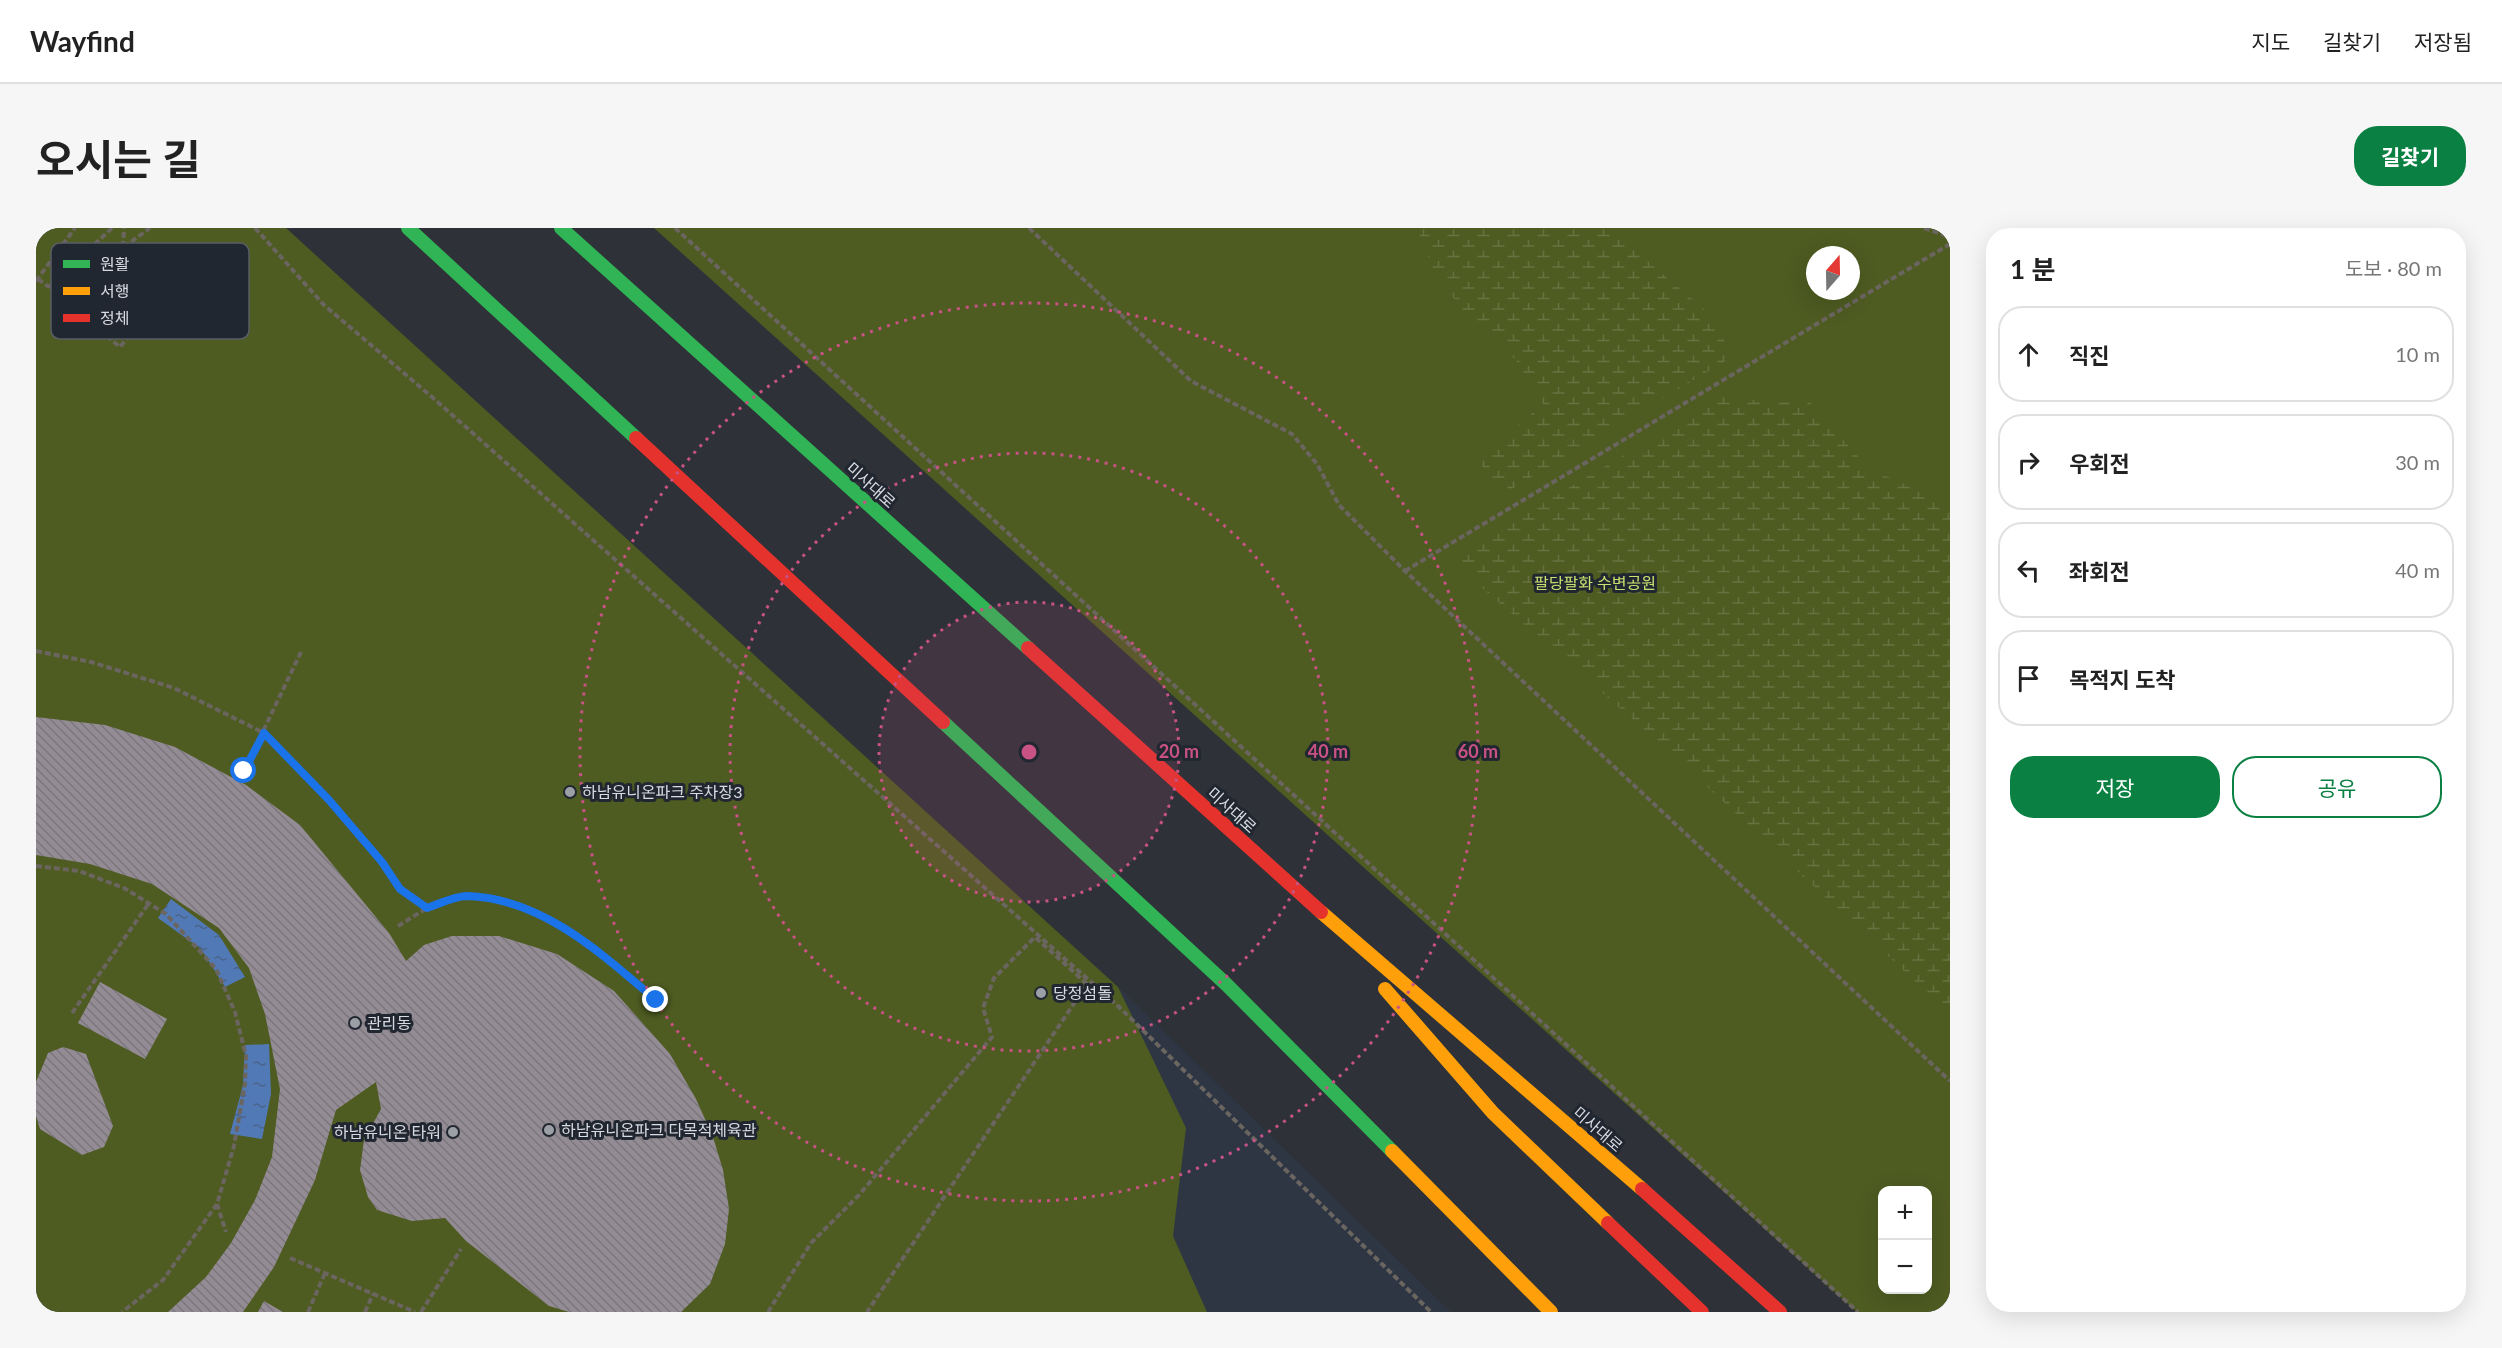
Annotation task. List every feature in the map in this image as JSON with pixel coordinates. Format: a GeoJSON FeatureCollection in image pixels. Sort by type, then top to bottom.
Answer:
{"type":"FeatureCollection","features":[{"type":"Feature","properties":{"kind":"main road"},"geometry":{"type":"LineString","coordinates":[[408,228],[1227,985],[1551,1312]]}},
{"type":"Feature","properties":{"kind":"main road","name":"미사대로"},"geometry":{"type":"LineString","coordinates":[[561,228],[1306,899],[1668,1211],[1780,1312]]}},
{"type":"Feature","properties":{"kind":"main road"},"geometry":{"type":"LineString","coordinates":[[1306,899],[1493,1113],[1702,1312]]}},
{"type":"Feature","properties":{"kind":"path"},"geometry":{"type":"LineString","coordinates":[[64,243],[75,228]]}},
{"type":"Feature","properties":{"kind":"path"},"geometry":{"type":"LineString","coordinates":[[96,243],[112,228]]}},
{"type":"Feature","properties":{"kind":"path"},"geometry":{"type":"LineString","coordinates":[[123,243],[124,228]]}},
{"type":"Feature","properties":{"kind":"path"},"geometry":{"type":"LineString","coordinates":[[130,243],[150,228]]}},
{"type":"Feature","properties":{"kind":"path"},"geometry":{"type":"LineString","coordinates":[[255,228],[324,305],[1118,1006],[1431,1312]]}},
{"type":"Feature","properties":{"kind":"path"},"geometry":{"type":"LineString","coordinates":[[675,228],[1858,1312]]}},
{"type":"Feature","properties":{"kind":"path"},"geometry":{"type":"LineString","coordinates":[[1029,228],[1191,381],[1292,434],[1317,464],[1340,505],[1405,571],[1950,1080]]}},
{"type":"Feature","properties":{"kind":"path"},"geometry":{"type":"LineString","coordinates":[[1924,228],[1950,237]]}},
{"type":"Feature","properties":{"kind":"path"},"geometry":{"type":"LineString","coordinates":[[1405,571],[1950,244]]}},
{"type":"Feature","properties":{"kind":"path"},"geometry":{"type":"LineString","coordinates":[[50,287],[37,280],[51,261]]}},
{"type":"Feature","properties":{"kind":"path"},"geometry":{"type":"LineString","coordinates":[[111,339],[120,347],[126,339]]}},
{"type":"Feature","properties":{"kind":"path"},"geometry":{"type":"LineString","coordinates":[[36,651],[91,662],[174,687],[264,733],[329,800],[382,862],[400,889],[427,908]]}},
{"type":"Feature","properties":{"kind":"path"},"geometry":{"type":"LineString","coordinates":[[244,771],[301,652]]}},
{"type":"Feature","properties":{"kind":"path"},"geometry":{"type":"LineString","coordinates":[[36,866],[80,872],[124,888],[166,914],[216,969],[235,1012],[246,1056],[245,1083],[234,1146],[217,1204],[163,1280],[122,1312]]}},
{"type":"Feature","properties":{"kind":"path"},"geometry":{"type":"LineString","coordinates":[[398,926],[427,908],[465,896],[522,906],[588,942],[656,1000]]}},
{"type":"Feature","properties":{"kind":"path"},"geometry":{"type":"LineString","coordinates":[[72,1013],[149,903]]}},
{"type":"Feature","properties":{"kind":"path"},"geometry":{"type":"LineString","coordinates":[[768,1312],[810,1243],[860,1195],[992,1037],[983,1008],[994,978],[1035,937],[1087,984],[867,1312]]}},
{"type":"Feature","properties":{"kind":"path"},"geometry":{"type":"LineString","coordinates":[[235,1012],[243,1011]]}},
{"type":"Feature","properties":{"kind":"path"},"geometry":{"type":"LineString","coordinates":[[217,1204],[226,1232]]}},
{"type":"Feature","properties":{"kind":"path"},"geometry":{"type":"LineString","coordinates":[[421,1312],[461,1249]]}},
{"type":"Feature","properties":{"kind":"path"},"geometry":{"type":"LineString","coordinates":[[290,1258],[415,1312]]}},
{"type":"Feature","properties":{"kind":"path"},"geometry":{"type":"LineString","coordinates":[[308,1312],[325,1273]]}},
{"type":"Feature","properties":{"kind":"path"},"geometry":{"type":"LineString","coordinates":[[365,1312],[373,1294]]}},
{"type":"Feature","properties":{"kind":"shaded area"},"geometry":{"type":"Polygon","coordinates":[[[1118,987],[1451,1312],[882,1312],[959,1194],[1118,987]]]}},
{"type":"Feature","properties":{"kind":"green space"},"geometry":{"type":"Polygon","coordinates":[[[36,228],[286,228],[1118,987],[1186,1128],[1173,1236],[1207,1312],[36,1312],[36,228]]]}},
{"type":"Feature","properties":{"kind":"green space","name":"팔당팔화 수변공원"},"geometry":{"type":"Polygon","coordinates":[[[654,228],[1950,228],[1950,1312],[1857,1312],[654,228]]]}},
{"type":"Feature","properties":{"kind":"green space"},"geometry":{"type":"Polygon","coordinates":[[[1417,228],[1609,228],[1712,316],[1732,357],[1505,493],[1477,460],[1543,404],[1516,360],[1469,318],[1436,275],[1417,228]]]}},
{"type":"Feature","properties":{"kind":"green space"},"geometry":{"type":"Polygon","coordinates":[[[1725,395],[1776,404],[1806,398],[1869,469],[1950,503],[1950,1014],[1669,751],[1449,559],[1725,395]]]}},
{"type":"Feature","properties":{"kind":"water"},"geometry":{"type":"Polygon","coordinates":[[[171,899],[219,935],[245,977],[225,987],[201,949],[158,918],[171,899]]]}},
{"type":"Feature","properties":{"kind":"water"},"geometry":{"type":"Polygon","coordinates":[[[269,1044],[271,1094],[262,1139],[230,1134],[243,1085],[245,1045],[269,1044]]]}},
{"type":"Feature","properties":{"kind":"building"},"geometry":{"type":"Polygon","coordinates":[[[36,717],[105,725],[175,747],[246,785],[300,825],[389,933],[406,961],[424,945],[452,936],[499,936],[557,954],[614,991],[670,1054],[696,1099],[713,1137],[723,1170],[729,1209],[725,1244],[710,1284],[681,1312],[569,1312],[549,1306],[466,1241],[445,1218],[412,1221],[377,1210],[368,1197],[360,1170],[364,1140],[381,1109],[376,1082],[336,1110],[315,1180],[274,1267],[243,1312],[168,1312],[206,1277],[231,1243],[255,1200],[272,1157],[280,1089],[265,1014],[249,968],[219,928],[152,884],[90,864],[36,855],[36,717]]]}},
{"type":"Feature","properties":{"kind":"building"},"geometry":{"type":"Polygon","coordinates":[[[100,982],[167,1019],[145,1059],[78,1023],[100,982]]]}},
{"type":"Feature","properties":{"kind":"building"},"geometry":{"type":"Polygon","coordinates":[[[63,1047],[86,1054],[113,1126],[104,1147],[82,1155],[40,1129],[36,1116],[36,1082],[48,1053],[63,1047]]]}},
{"type":"Feature","properties":{"kind":"building"},"geometry":{"type":"Polygon","coordinates":[[[264,1301],[283,1312],[258,1312],[264,1301]]]}},
{"type":"Feature","properties":{"kind":"traffic: fast"},"geometry":{"type":"LineString","coordinates":[[408,228],[636,438]]}},
{"type":"Feature","properties":{"kind":"traffic: fast"},"geometry":{"type":"LineString","coordinates":[[561,228],[1028,648]]}},
{"type":"Feature","properties":{"kind":"traffic: fast"},"geometry":{"type":"LineString","coordinates":[[943,722],[1227,985],[1392,1151]]}},
{"type":"Feature","properties":{"kind":"traffic: slow"},"geometry":{"type":"LineString","coordinates":[[1321,912],[1642,1189]]}},
{"type":"Feature","properties":{"kind":"traffic: slow"},"geometry":{"type":"LineString","coordinates":[[1385,989],[1493,1113],[1608,1223]]}},
{"type":"Feature","properties":{"kind":"traffic: slow"},"geometry":{"type":"LineString","coordinates":[[1392,1151],[1551,1312]]}},
{"type":"Feature","properties":{"kind":"traffic: jam"},"geometry":{"type":"LineString","coordinates":[[636,438],[943,722]]}},
{"type":"Feature","properties":{"kind":"traffic: jam"},"geometry":{"type":"LineString","coordinates":[[1028,648],[1321,912]]}},
{"type":"Feature","properties":{"kind":"traffic: jam"},"geometry":{"type":"LineString","coordinates":[[1642,1189],[1780,1312]]}},
{"type":"Feature","properties":{"kind":"traffic: jam"},"geometry":{"type":"LineString","coordinates":[[1608,1223],[1702,1312]]}},
{"type":"Feature","properties":{"kind":"place","name":"하남유니온파크 주차장3"},"geometry":{"type":"Point","coordinates":[570,792]}},
{"type":"Feature","properties":{"kind":"place","name":"당정섬돌"},"geometry":{"type":"Point","coordinates":[1041,993]}},
{"type":"Feature","properties":{"kind":"place","name":"관리동"},"geometry":{"type":"Point","coordinates":[355,1023]}},
{"type":"Feature","properties":{"kind":"place","name":"하남유니온파크 다목적체육관"},"geometry":{"type":"Point","coordinates":[549,1130]}},
{"type":"Feature","properties":{"kind":"place","name":"하남유니온 타워"},"geometry":{"type":"Point","coordinates":[453,1132]}},
{"type":"Feature","properties":{"kind":"route"},"geometry":{"type":"LineString","coordinates":[[244,771],[264,733],[329,800],[382,862],[400,889],[427,908],[465,896],[522,906],[588,942],[656,1000]]}}]}
